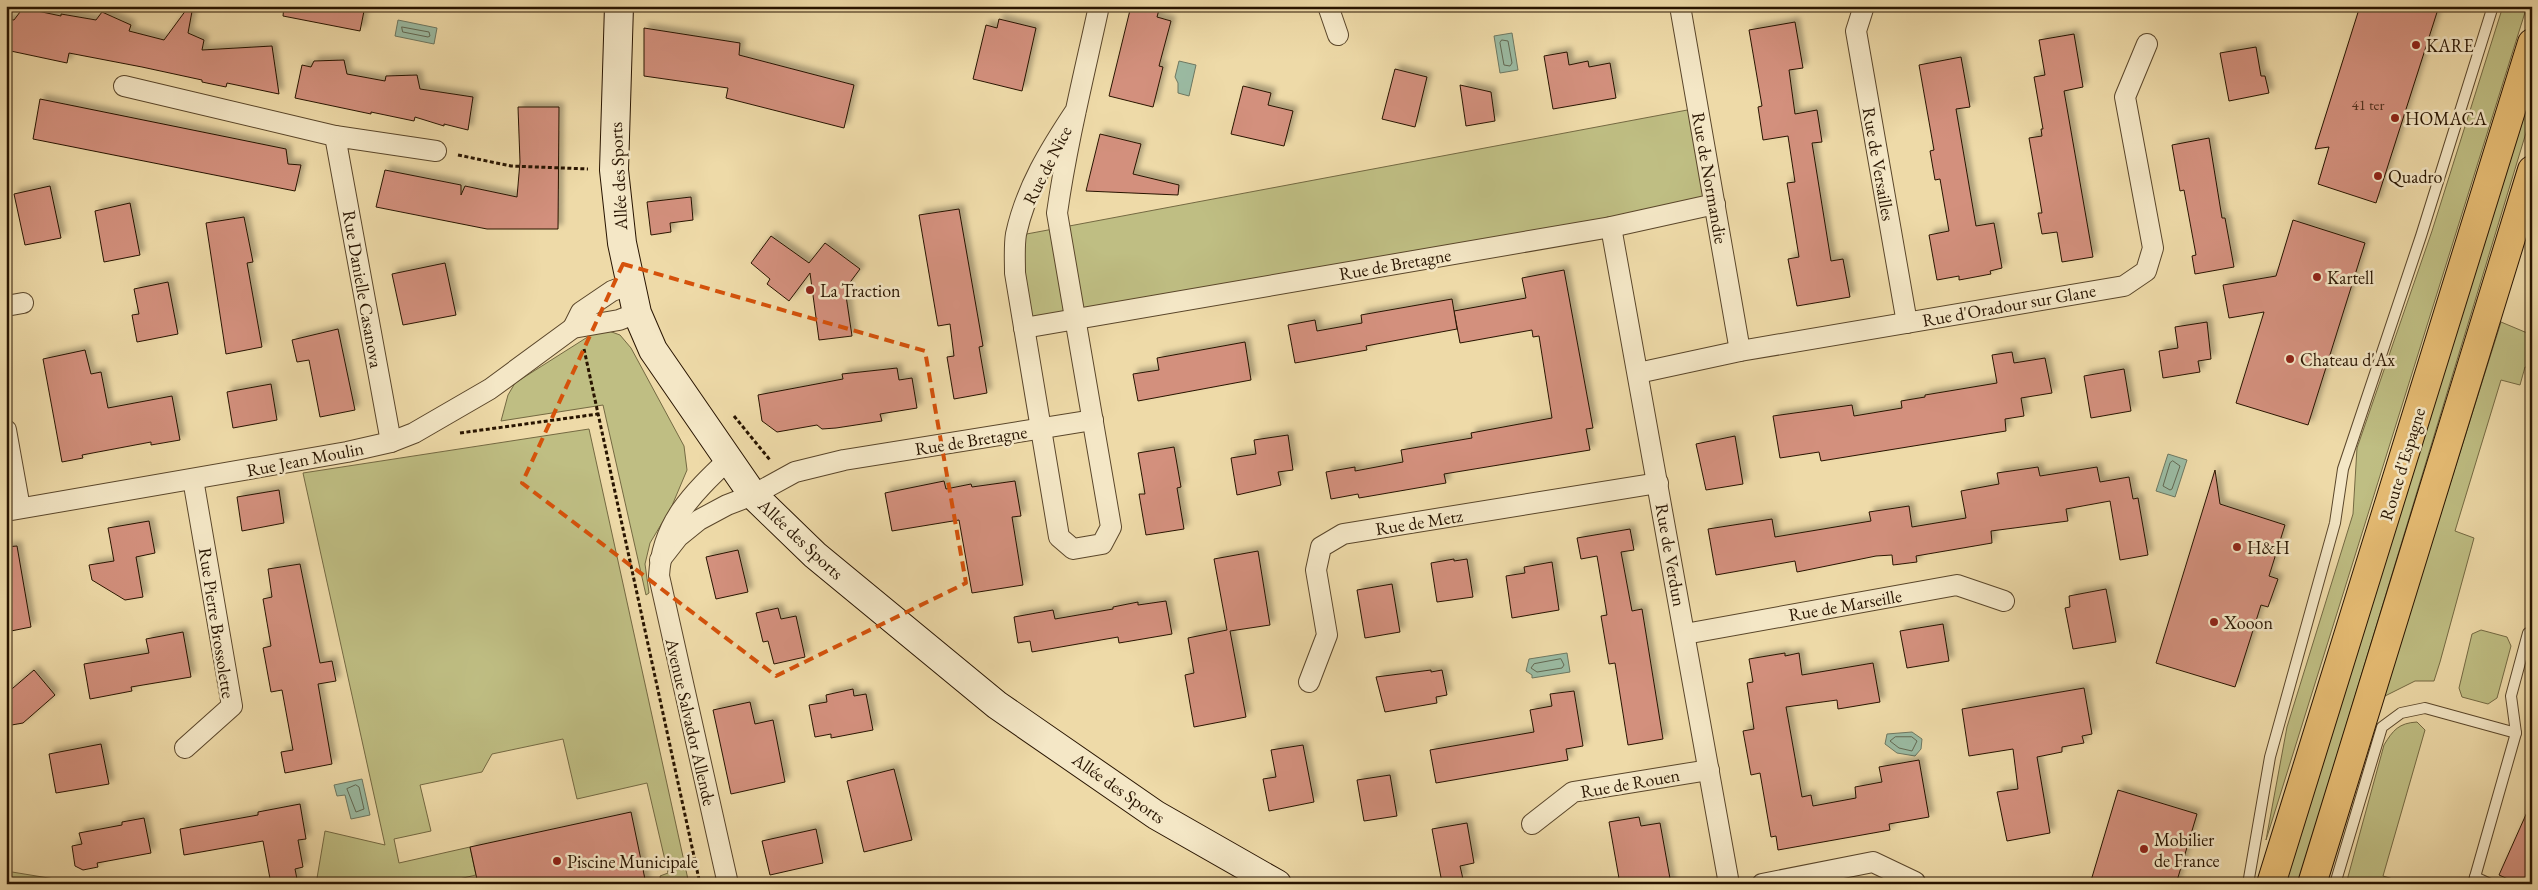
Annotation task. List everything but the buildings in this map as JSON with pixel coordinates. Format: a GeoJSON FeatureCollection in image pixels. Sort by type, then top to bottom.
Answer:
{"type":"FeatureCollection","features":[{"type":"Feature","properties":{"kind":"main road","name":"Route d'Espagne"},"geometry":{"type":"LineString","coordinates":[[2270,884],[2532,43]]}},
{"type":"Feature","properties":{"kind":"main road","name":"Route d'Espagne"},"geometry":{"type":"LineString","coordinates":[[2312,884],[2532,170]]}},
{"type":"Feature","properties":{"kind":"street","name":"Allée des Sports"},"geometry":{"type":"LineString","coordinates":[[619,6],[614,170],[622,243],[637,313],[653,350],[753,495],[815,555],[997,705],[1156,815],[1277,884]]}},
{"type":"Feature","properties":{"kind":"street"},"geometry":{"type":"LineString","coordinates":[[1076,110],[1099,6]]}},
{"type":"Feature","properties":{"kind":"street"},"geometry":{"type":"LineString","coordinates":[[1328,6],[1338,35]]}},
{"type":"Feature","properties":{"kind":"street","name":"Rue de Normandie"},"geometry":{"type":"LineString","coordinates":[[1680,6],[1740,351]]}},
{"type":"Feature","properties":{"kind":"street","name":"Rue de Versailles"},"geometry":{"type":"LineString","coordinates":[[1864,6],[1856,30],[1907,322]]}},
{"type":"Feature","properties":{"kind":"street","name":"Rue d'Oradour sur Glane"},"geometry":{"type":"LineString","coordinates":[[1638,373],[1740,351],[2124,286],[2146,271],[2153,248],[2125,97],[2147,44]]}},
{"type":"Feature","properties":{"kind":"street"},"geometry":{"type":"LineString","coordinates":[[124,86],[335,136],[436,151]]}},
{"type":"Feature","properties":{"kind":"street","name":"Rue de Nice"},"geometry":{"type":"LineString","coordinates":[[1075,319],[1057,213],[1064,160],[1076,110]]}},
{"type":"Feature","properties":{"kind":"street","name":"Rue de Nice"},"geometry":{"type":"LineString","coordinates":[[1076,110],[1049,152],[1029,191],[1016,236],[1015,273],[1058,537],[1073,549],[1102,544],[1111,527],[1093,420]]}},
{"type":"Feature","properties":{"kind":"street","name":"Rue Danielle Casanova"},"geometry":{"type":"LineString","coordinates":[[335,136],[391,442]]}},
{"type":"Feature","properties":{"kind":"street","name":"Rue de Bretagne"},"geometry":{"type":"LineString","coordinates":[[1024,328],[1611,227],[1715,204]]}},
{"type":"Feature","properties":{"kind":"street","name":"Rue de Verdun"},"geometry":{"type":"LineString","coordinates":[[1611,227],[1729,884]]}},
{"type":"Feature","properties":{"kind":"street","name":"Rue Jean Moulin"},"geometry":{"type":"LineString","coordinates":[[578,335],[581,312],[612,292],[631,284]]}},
{"type":"Feature","properties":{"kind":"street","name":"Rue Jean Moulin"},"geometry":{"type":"LineString","coordinates":[[13,510],[348,452],[391,442],[414,433],[490,390],[578,335],[637,313]]}},
{"type":"Feature","properties":{"kind":"street"},"geometry":{"type":"LineString","coordinates":[[1075,319],[1093,420]]}},
{"type":"Feature","properties":{"kind":"street","name":"Rue de Bretagne"},"geometry":{"type":"LineString","coordinates":[[753,495],[795,472],[844,460],[1093,420]]}},
{"type":"Feature","properties":{"kind":"street"},"geometry":{"type":"LineString","coordinates":[[6,430],[13,510]]}},
{"type":"Feature","properties":{"kind":"street","name":"Avenue Salvador Allende"},"geometry":{"type":"LineString","coordinates":[[728,884],[661,584],[660,560],[669,530],[678,516],[703,484],[729,459]]}},
{"type":"Feature","properties":{"kind":"street","name":"Rue Pierre Brossolette"},"geometry":{"type":"LineString","coordinates":[[185,748],[232,706],[193,479]]}},
{"type":"Feature","properties":{"kind":"street","name":"Rue de Metz"},"geometry":{"type":"LineString","coordinates":[[1309,682],[1327,635],[1316,570],[1321,547],[1343,534],[1658,483]]}},
{"type":"Feature","properties":{"kind":"street"},"geometry":{"type":"LineString","coordinates":[[660,560],[678,537],[699,520],[727,505],[753,495]]}},
{"type":"Feature","properties":{"kind":"street","name":"Rue de Marseille"},"geometry":{"type":"LineString","coordinates":[[1685,634],[1957,585],[2004,601]]}},
{"type":"Feature","properties":{"kind":"street","name":"Rue de Rouen"},"geometry":{"type":"LineString","coordinates":[[1532,824],[1573,792],[1709,770]]}},
{"type":"Feature","properties":{"kind":"street"},"geometry":{"type":"LineString","coordinates":[[1762,884],[1873,862],[1915,882]]}},
{"type":"Feature","properties":{"kind":"lane"},"geometry":{"type":"LineString","coordinates":[[2248,884],[2270,757],[2335,523],[2344,469],[2421,236],[2493,6]]}},
{"type":"Feature","properties":{"kind":"lane"},"geometry":{"type":"LineString","coordinates":[[2490,884],[2474,880],[2516,733],[2510,696],[2528,633]]}},
{"type":"Feature","properties":{"kind":"lane"},"geometry":{"type":"LineString","coordinates":[[2334,884],[2382,727],[2402,713],[2425,708],[2516,733]]}},
{"type":"Feature","properties":{"kind":"path"},"geometry":{"type":"LineString","coordinates":[[436,151],[511,166],[614,170]]}},
{"type":"Feature","properties":{"kind":"path"},"geometry":{"type":"LineString","coordinates":[[578,335],[598,414],[700,884]]}},
{"type":"Feature","properties":{"kind":"path","name":"Allée des Sports"},"geometry":{"type":"LineString","coordinates":[[731,413],[785,477]]}},
{"type":"Feature","properties":{"kind":"path"},"geometry":{"type":"LineString","coordinates":[[457,434],[598,414]]}},
{"type":"Feature","properties":{"kind":"highlighted area"},"geometry":{"type":"Polygon","coordinates":[[[623,264],[925,351],[966,583],[776,676],[522,483],[623,264]]]}},
{"type":"Feature","properties":{"kind":"shaded area"},"geometry":{"type":"Polygon","coordinates":[[[2503,6],[2527,6],[2266,840],[2287,727],[2353,514],[2357,448],[2432,231],[2503,6]]]}},
{"type":"Feature","properties":{"kind":"shaded area"},"geometry":{"type":"Polygon","coordinates":[[[2532,86],[2532,113],[2298,884],[2283,884],[2532,86]]]}},
{"type":"Feature","properties":{"kind":"shaded area"},"geometry":{"type":"Polygon","coordinates":[[[1698,108],[1715,204],[1024,328],[1016,236],[1698,108]]]}},
{"type":"Feature","properties":{"kind":"shaded area"},"geometry":{"type":"Polygon","coordinates":[[[2501,322],[2532,335],[2532,368],[2525,367],[2520,385],[2501,380],[2455,531],[2474,538],[2440,662],[2434,681],[2415,681],[2383,697],[2501,322]]]}},
{"type":"Feature","properties":{"kind":"shaded area"},"geometry":{"type":"Polygon","coordinates":[[[609,331],[620,335],[631,348],[684,446],[687,470],[671,508],[650,543],[645,564],[649,593],[646,595],[603,405],[501,421],[508,395],[515,383],[594,333],[609,331]]]}},
{"type":"Feature","properties":{"kind":"shaded area"},"geometry":{"type":"Polygon","coordinates":[[[589,429],[689,884],[661,884],[660,876],[668,873],[647,783],[577,799],[563,739],[492,754],[482,772],[420,785],[431,831],[394,839],[399,863],[470,847],[476,875],[438,884],[316,884],[325,831],[385,845],[303,473],[589,429]]]}},
{"type":"Feature","properties":{"kind":"shaded area"},"geometry":{"type":"Polygon","coordinates":[[[2481,630],[2507,637],[2511,646],[2497,698],[2488,704],[2462,697],[2459,688],[2472,634],[2481,630]]]}},
{"type":"Feature","properties":{"kind":"shaded area"},"geometry":{"type":"Polygon","coordinates":[[[2417,722],[2425,730],[2383,876],[2410,884],[2346,884],[2384,745],[2397,728],[2417,722]]]}},
{"type":"Feature","properties":{"kind":"shaded area"},"geometry":{"type":"Polygon","coordinates":[[[6,871],[85,884],[6,884],[6,871]]]}},
{"type":"Feature","properties":{"kind":"water"},"geometry":{"type":"Polygon","coordinates":[[[398,20],[437,28],[434,44],[395,36],[398,20]]]}},
{"type":"Feature","properties":{"kind":"water"},"geometry":{"type":"Polygon","coordinates":[[[1512,33],[1518,70],[1500,73],[1494,36],[1512,33]]]}},
{"type":"Feature","properties":{"kind":"water"},"geometry":{"type":"Polygon","coordinates":[[[1179,61],[1196,65],[1189,96],[1178,93],[1178,83],[1175,77],[1179,61]]]}},
{"type":"Feature","properties":{"kind":"water"},"geometry":{"type":"Polygon","coordinates":[[[2168,454],[2187,460],[2175,497],[2156,491],[2168,454]]]}},
{"type":"Feature","properties":{"kind":"water"},"geometry":{"type":"Polygon","coordinates":[[[1567,653],[1570,672],[1532,678],[1532,675],[1526,671],[1529,659],[1567,653]]]}},
{"type":"Feature","properties":{"kind":"water"},"geometry":{"type":"Polygon","coordinates":[[[1912,732],[1922,739],[1921,749],[1915,756],[1897,753],[1885,744],[1887,734],[1912,732]]]}},
{"type":"Feature","properties":{"kind":"water"},"geometry":{"type":"Polygon","coordinates":[[[362,779],[370,815],[351,819],[345,795],[337,796],[334,785],[362,779]]]}},
{"type":"Feature","properties":{"kind":"place","name":"KARE"},"geometry":{"type":"Point","coordinates":[2416,45]}},
{"type":"Feature","properties":{"kind":"place","name":"HOMACA"},"geometry":{"type":"Point","coordinates":[2395,118]}},
{"type":"Feature","properties":{"kind":"place","name":"Quadro"},"geometry":{"type":"Point","coordinates":[2378,176]}},
{"type":"Feature","properties":{"kind":"place","name":"Kartell"},"geometry":{"type":"Point","coordinates":[2317,277]}},
{"type":"Feature","properties":{"kind":"place","name":"La Traction"},"geometry":{"type":"Point","coordinates":[810,290]}},
{"type":"Feature","properties":{"kind":"place","name":"Chateau d'Ax"},"geometry":{"type":"Point","coordinates":[2290,359]}},
{"type":"Feature","properties":{"kind":"place","name":"H&H"},"geometry":{"type":"Point","coordinates":[2237,547]}},
{"type":"Feature","properties":{"kind":"place","name":"Xooon"},"geometry":{"type":"Point","coordinates":[2214,622]}},
{"type":"Feature","properties":{"kind":"place","name":"Mobilier de France"},"geometry":{"type":"Point","coordinates":[2144,849]}},
{"type":"Feature","properties":{"kind":"place","name":"Piscine Municipale"},"geometry":{"type":"Point","coordinates":[557,861]}}]}
